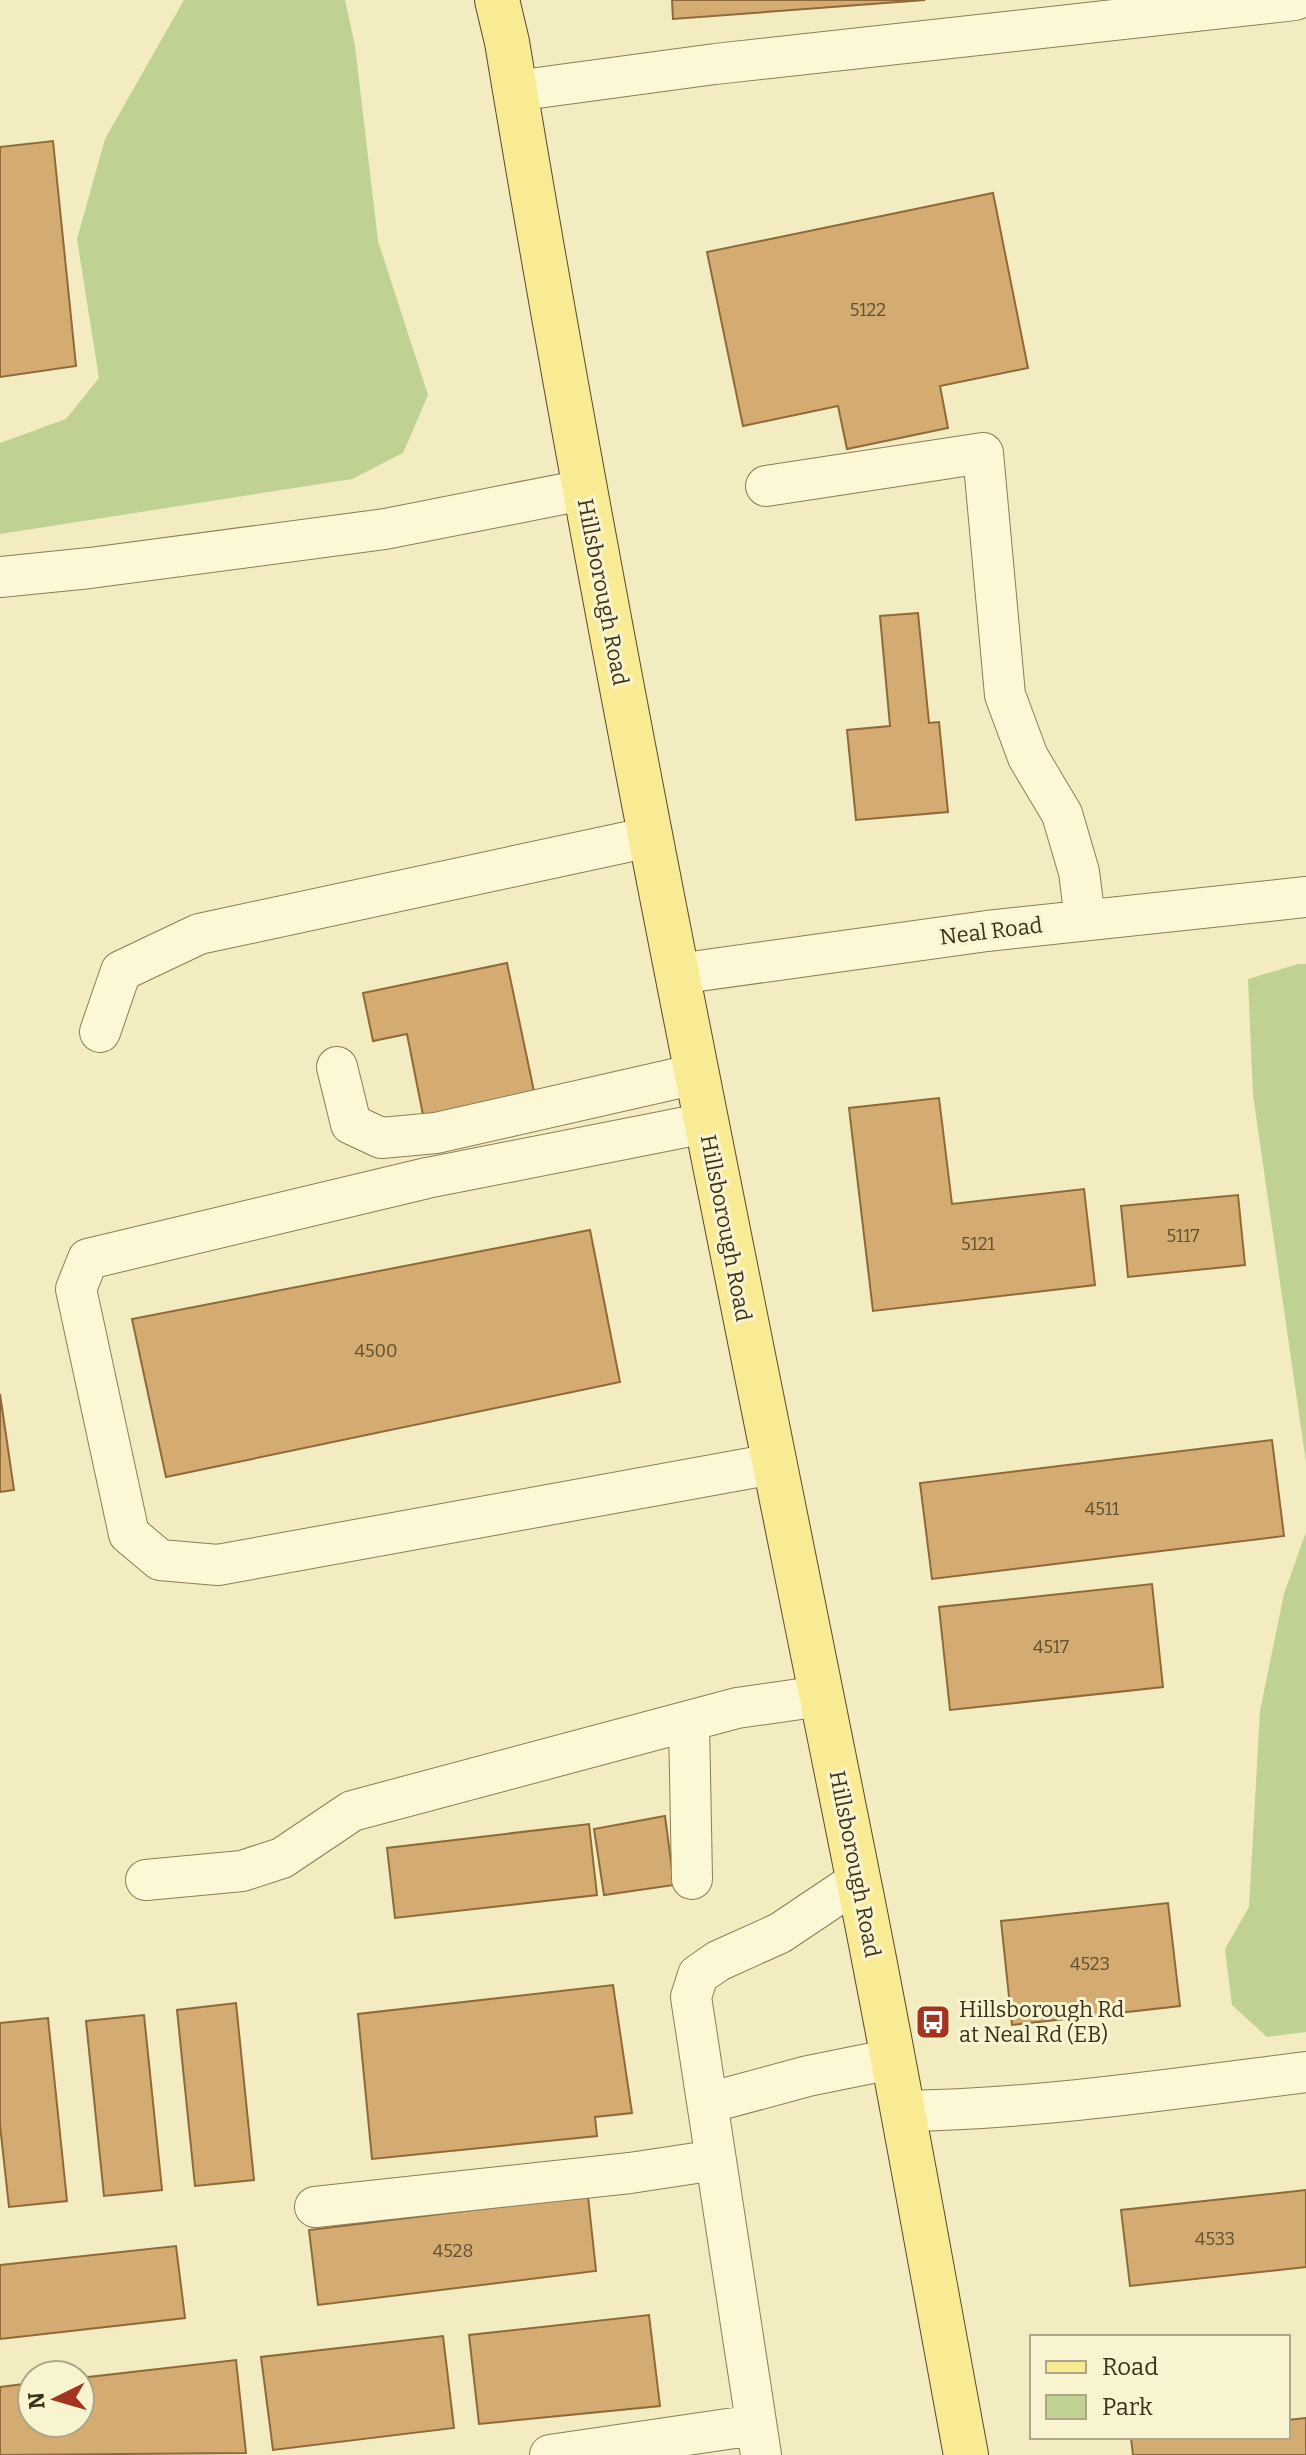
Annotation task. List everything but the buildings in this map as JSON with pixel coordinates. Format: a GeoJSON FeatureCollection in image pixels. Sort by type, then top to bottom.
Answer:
{"type":"FeatureCollection","features":[{"type":"Feature","properties":{"kind":"main road","name":"Hillsborough Road"},"geometry":{"type":"LineString","coordinates":[[497,0],[583,490],[773,1464],[859,1880],[966,2455]]}},
{"type":"Feature","properties":{"kind":"street"},"geometry":{"type":"LineString","coordinates":[[515,91],[715,64],[1295,0]]}},
{"type":"Feature","properties":{"kind":"street"},"geometry":{"type":"LineString","coordinates":[[766,486],[983,453],[1005,695],[1028,757],[1062,814],[1079,872],[1085,919]]}},
{"type":"Feature","properties":{"kind":"street"},"geometry":{"type":"LineString","coordinates":[[0,577],[385,529],[583,490]]}},
{"type":"Feature","properties":{"kind":"street"},"geometry":{"type":"LineString","coordinates":[[100,1032],[121,971],[199,934],[650,837]]}},
{"type":"Feature","properties":{"kind":"street","name":"Neal Road"},"geometry":{"type":"LineString","coordinates":[[677,974],[1085,919],[1306,897]]}},
{"type":"Feature","properties":{"kind":"street"},"geometry":{"type":"LineString","coordinates":[[337,1067],[351,1124],[381,1138],[436,1133],[696,1074]]}},
{"type":"Feature","properties":{"kind":"street"},"geometry":{"type":"LineString","coordinates":[[706,1123],[427,1178],[88,1259],[76,1289],[129,1534],[160,1560],[218,1565],[773,1464]]}},
{"type":"Feature","properties":{"kind":"street"},"geometry":{"type":"LineString","coordinates":[[146,1880],[242,1871],[282,1858],[352,1811],[737,1708],[821,1696]]}},
{"type":"Feature","properties":{"kind":"street"},"geometry":{"type":"LineString","coordinates":[[689,1722],[692,1879]]}},
{"type":"Feature","properties":{"kind":"street"},"geometry":{"type":"LineString","coordinates":[[550,2455],[758,2440],[691,1997],[698,1975],[718,1961],[780,1933],[859,1880]]}},
{"type":"Feature","properties":{"kind":"street"},"geometry":{"type":"LineString","coordinates":[[708,2103],[808,2076],[892,2059]]}},
{"type":"Feature","properties":{"kind":"street"},"geometry":{"type":"LineString","coordinates":[[902,2111],[1143,2093],[1306,2072]]}},
{"type":"Feature","properties":{"kind":"street"},"geometry":{"type":"LineString","coordinates":[[315,2207],[630,2173],[716,2160]]}},
{"type":"Feature","properties":{"kind":"green space"},"geometry":{"type":"Polygon","coordinates":[[[184,0],[345,0],[355,46],[378,241],[428,395],[403,453],[352,479],[0,534],[0,443],[66,419],[99,378],[77,239],[105,139],[184,0]]]}},
{"type":"Feature","properties":{"kind":"green space"},"geometry":{"type":"Polygon","coordinates":[[[1306,964],[1306,1462],[1253,1095],[1248,979],[1306,964]]]}},
{"type":"Feature","properties":{"kind":"green space"},"geometry":{"type":"Polygon","coordinates":[[[1306,1532],[1306,2032],[1267,2037],[1232,2005],[1225,1949],[1249,1907],[1260,1711],[1284,1594],[1306,1532]]]}},
{"type":"Feature","properties":{"kind":"place","name":"Hillsborough Rd at Neal Rd (EB)"},"geometry":{"type":"Point","coordinates":[933,2022]}}]}
